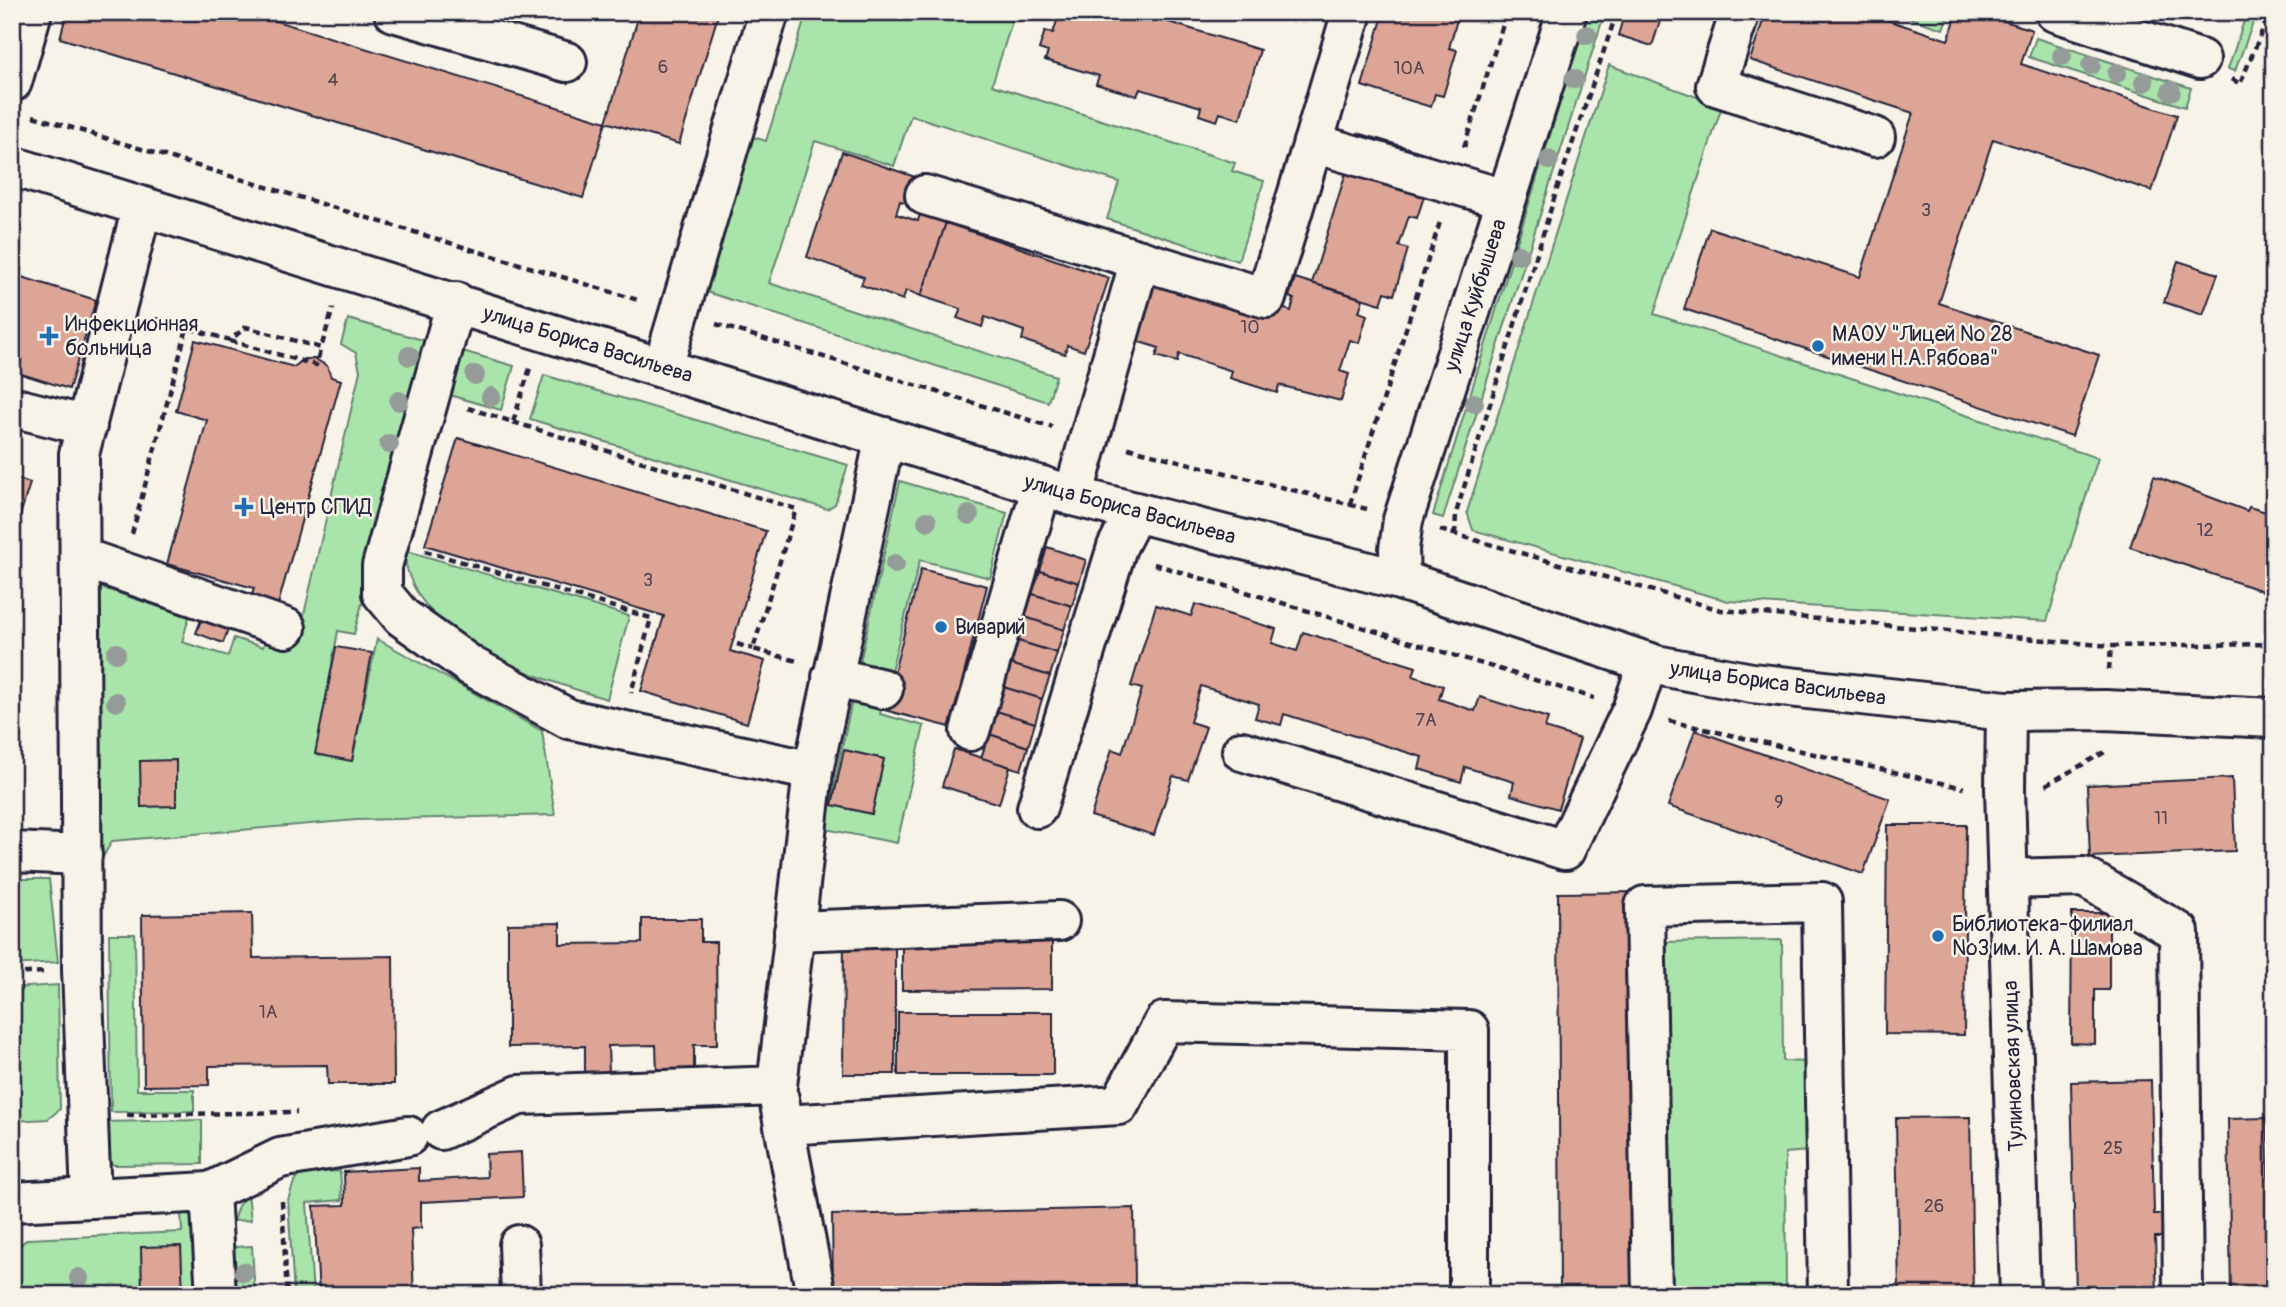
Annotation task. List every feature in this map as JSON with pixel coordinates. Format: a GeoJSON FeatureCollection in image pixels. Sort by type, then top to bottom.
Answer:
{"type":"FeatureCollection","features":[{"type":"Feature","properties":{"kind":"street"},"geometry":{"type":"LineString","coordinates":[[12,82],[32,12]]}},
{"type":"Feature","properties":{"kind":"street"},"geometry":{"type":"LineString","coordinates":[[394,12],[567,62]]}},
{"type":"Feature","properties":{"kind":"street"},"geometry":{"type":"LineString","coordinates":[[663,367],[769,12]]}},
{"type":"Feature","properties":{"kind":"street"},"geometry":{"type":"LineString","coordinates":[[925,195],[1266,298],[1352,12]]}},
{"type":"Feature","properties":{"kind":"street","name":"улица Куйбышева"},"geometry":{"type":"LineString","coordinates":[[1400,580],[1399,549],[1404,520],[1567,12]]}},
{"type":"Feature","properties":{"kind":"street"},"geometry":{"type":"LineString","coordinates":[[1740,12],[1716,86],[1875,137]]}},
{"type":"Feature","properties":{"kind":"street"},"geometry":{"type":"LineString","coordinates":[[2055,12],[2200,59]]}},
{"type":"Feature","properties":{"kind":"street"},"geometry":{"type":"LineString","coordinates":[[1313,143],[1505,200]]}},
{"type":"Feature","properties":{"kind":"street","name":"улица Бориса Васильева"},"geometry":{"type":"LineString","coordinates":[[12,166],[1057,491],[1400,580],[1648,662],[1752,683],[2006,711],[2105,710],[2274,718]]}},
{"type":"Feature","properties":{"kind":"street"},"geometry":{"type":"LineString","coordinates":[[92,1198],[82,969],[79,454],[142,207]]}},
{"type":"Feature","properties":{"kind":"street"},"geometry":{"type":"LineString","coordinates":[[970,731],[1140,260]]}},
{"type":"Feature","properties":{"kind":"street"},"geometry":{"type":"LineString","coordinates":[[456,302],[382,566],[382,593],[402,617],[471,666],[569,719],[813,771]]}},
{"type":"Feature","properties":{"kind":"street"},"geometry":{"type":"LineString","coordinates":[[12,407],[86,426]]}},
{"type":"Feature","properties":{"kind":"street"},"geometry":{"type":"LineString","coordinates":[[816,1295],[777,1086],[813,771],[885,437]]}},
{"type":"Feature","properties":{"kind":"street"},"geometry":{"type":"LineString","coordinates":[[1037,808],[1117,547],[1135,512]]}},
{"type":"Feature","properties":{"kind":"street"},"geometry":{"type":"LineString","coordinates":[[80,557],[286,628]]}},
{"type":"Feature","properties":{"kind":"street"},"geometry":{"type":"LineString","coordinates":[[1242,751],[1564,850],[1632,710],[1648,662]]}},
{"type":"Feature","properties":{"kind":"street"},"geometry":{"type":"LineString","coordinates":[[833,674],[883,690]]}},
{"type":"Feature","properties":{"kind":"street","name":"Тулиновская улица"},"geometry":{"type":"LineString","coordinates":[[2006,711],[2020,1295]]}},
{"type":"Feature","properties":{"kind":"street"},"geometry":{"type":"LineString","coordinates":[[12,852],[82,855]]}},
{"type":"Feature","properties":{"kind":"street"},"geometry":{"type":"LineString","coordinates":[[2008,879],[2084,877],[2179,932],[2183,1295]]}},
{"type":"Feature","properties":{"kind":"street"},"geometry":{"type":"LineString","coordinates":[[1651,1295],[1645,906],[1822,902],[1828,1295]]}},
{"type":"Feature","properties":{"kind":"street"},"geometry":{"type":"LineString","coordinates":[[794,931],[1059,921]]}},
{"type":"Feature","properties":{"kind":"street"},"geometry":{"type":"LineString","coordinates":[[784,1125],[1119,1105],[1164,1022],[1469,1030],[1469,1295]]}},
{"type":"Feature","properties":{"kind":"street"},"geometry":{"type":"LineString","coordinates":[[12,1202],[211,1192],[280,1158],[425,1133],[519,1095],[777,1086]]}},
{"type":"Feature","properties":{"kind":"street"},"geometry":{"type":"LineString","coordinates":[[211,1192],[215,1295]]}},
{"type":"Feature","properties":{"kind":"street"},"geometry":{"type":"LineString","coordinates":[[519,1245],[521,1295]]}},
{"type":"Feature","properties":{"kind":"path"},"geometry":{"type":"LineString","coordinates":[[1461,159],[1507,12]]}},
{"type":"Feature","properties":{"kind":"path"},"geometry":{"type":"LineString","coordinates":[[1455,535],[1454,526],[1464,487],[1558,186],[1617,12]]}},
{"type":"Feature","properties":{"kind":"path"},"geometry":{"type":"LineString","coordinates":[[1350,505],[1444,212]]}},
{"type":"Feature","properties":{"kind":"path"},"geometry":{"type":"LineString","coordinates":[[115,308],[316,365],[337,297]]}},
{"type":"Feature","properties":{"kind":"path"},"geometry":{"type":"LineString","coordinates":[[230,340],[246,327],[321,348]]}},
{"type":"Feature","properties":{"kind":"path"},"geometry":{"type":"LineString","coordinates":[[122,572],[187,328]]}},
{"type":"Feature","properties":{"kind":"path"},"geometry":{"type":"LineString","coordinates":[[513,422],[531,364]]}},
{"type":"Feature","properties":{"kind":"path"},"geometry":{"type":"LineString","coordinates":[[463,407],[796,509],[753,649]]}},
{"type":"Feature","properties":{"kind":"path"},"geometry":{"type":"LineString","coordinates":[[413,547],[651,618],[622,731]]}},
{"type":"Feature","properties":{"kind":"path"},"geometry":{"type":"LineString","coordinates":[[737,644],[833,674]]}},
{"type":"Feature","properties":{"kind":"path"},"geometry":{"type":"LineString","coordinates":[[120,1115],[308,1112]]}},
{"type":"Feature","properties":{"kind":"path"},"geometry":{"type":"LineString","coordinates":[[280,1158],[286,1295]]}},
{"type":"Feature","properties":{"kind":"green space"},"geometry":{"type":"Polygon","coordinates":[[[807,12],[1015,12],[992,85],[1235,163],[1232,171],[1264,181],[1238,261],[1107,219],[1119,182],[911,115],[894,166],[815,141],[769,283],[1056,376],[1048,402],[688,286],[738,132],[766,141],[807,12]]]}},
{"type":"Feature","properties":{"kind":"green space"},"geometry":{"type":"Polygon","coordinates":[[[1588,12],[1605,12],[1443,518],[1433,515],[1588,12]]]}},
{"type":"Feature","properties":{"kind":"green space"},"geometry":{"type":"Polygon","coordinates":[[[1891,12],[1949,12],[1943,29],[1891,12]]]}},
{"type":"Feature","properties":{"kind":"green space"},"geometry":{"type":"Polygon","coordinates":[[[2247,12],[2257,12],[2235,71],[2228,69],[2247,12]]]}},
{"type":"Feature","properties":{"kind":"green space"},"geometry":{"type":"Polygon","coordinates":[[[2036,38],[2191,88],[2185,107],[2029,57],[2036,38]]]}},
{"type":"Feature","properties":{"kind":"green space"},"geometry":{"type":"Polygon","coordinates":[[[1609,65],[1722,106],[1654,314],[2098,458],[2047,621],[1728,601],[1473,530],[1467,512],[1609,65]]]}},
{"type":"Feature","properties":{"kind":"green space"},"geometry":{"type":"Polygon","coordinates":[[[348,319],[430,342],[354,634],[338,631],[316,754],[352,760],[377,639],[542,731],[555,815],[356,820],[112,841],[98,866],[94,585],[189,617],[182,642],[228,656],[234,638],[263,647],[267,635],[297,645],[360,371],[356,353],[341,344],[348,319]]]}},
{"type":"Feature","properties":{"kind":"green space"},"geometry":{"type":"Polygon","coordinates":[[[459,350],[514,366],[501,410],[446,394],[459,350]]]}},
{"type":"Feature","properties":{"kind":"green space"},"geometry":{"type":"Polygon","coordinates":[[[544,375],[848,465],[835,504],[827,509],[530,419],[544,375]]]}},
{"type":"Feature","properties":{"kind":"green space"},"geometry":{"type":"Polygon","coordinates":[[[900,481],[1007,513],[990,578],[920,560],[889,678],[858,671],[900,481]]]}},
{"type":"Feature","properties":{"kind":"green space"},"geometry":{"type":"Polygon","coordinates":[[[404,550],[629,616],[607,699],[513,666],[481,650],[452,630],[428,607],[411,581],[404,550]]]}},
{"type":"Feature","properties":{"kind":"green space"},"geometry":{"type":"Polygon","coordinates":[[[853,695],[883,701],[880,714],[924,726],[897,843],[825,829],[853,695]],[[845,750],[832,805],[871,814],[884,759],[845,750]]]}},
{"type":"Feature","properties":{"kind":"green space"},"geometry":{"type":"Polygon","coordinates":[[[12,879],[49,879],[58,962],[12,965],[12,879]]]}},
{"type":"Feature","properties":{"kind":"green space"},"geometry":{"type":"Polygon","coordinates":[[[109,934],[135,934],[137,1090],[194,1090],[194,1111],[111,1112],[109,934]]]}},
{"type":"Feature","properties":{"kind":"green space"},"geometry":{"type":"Polygon","coordinates":[[[1782,940],[1783,1061],[1807,1062],[1809,1151],[1785,1153],[1786,1292],[1810,1295],[1664,1295],[1659,942],[1782,940]]]}},
{"type":"Feature","properties":{"kind":"green space"},"geometry":{"type":"Polygon","coordinates":[[[58,985],[60,1109],[48,1119],[13,1121],[12,988],[58,985]]]}},
{"type":"Feature","properties":{"kind":"green space"},"geometry":{"type":"Polygon","coordinates":[[[202,1120],[202,1164],[114,1165],[105,1159],[103,1122],[202,1120]]]}},
{"type":"Feature","properties":{"kind":"green space"},"geometry":{"type":"Polygon","coordinates":[[[340,1171],[342,1200],[307,1203],[313,1295],[294,1295],[288,1200],[294,1182],[301,1173],[340,1171]]]}},
{"type":"Feature","properties":{"kind":"green space"},"geometry":{"type":"Polygon","coordinates":[[[248,1193],[251,1220],[233,1221],[238,1206],[248,1193]]]}},
{"type":"Feature","properties":{"kind":"green space"},"geometry":{"type":"Polygon","coordinates":[[[181,1213],[194,1213],[202,1295],[15,1295],[14,1256],[21,1244],[28,1239],[182,1232],[181,1213]]]}},
{"type":"Feature","properties":{"kind":"green space"},"geometry":{"type":"Polygon","coordinates":[[[252,1246],[255,1295],[236,1295],[234,1247],[252,1246]]]}},
{"type":"Feature","properties":{"kind":"building"},"geometry":{"type":"Polygon","coordinates":[[[67,12],[247,12],[606,122],[583,198],[60,38],[67,12]]]}},
{"type":"Feature","properties":{"kind":"building"},"geometry":{"type":"Polygon","coordinates":[[[640,12],[719,12],[679,144],[606,122],[640,12]]]}},
{"type":"Feature","properties":{"kind":"building"},"geometry":{"type":"Polygon","coordinates":[[[1060,12],[1136,12],[1260,50],[1240,119],[1220,113],[1217,121],[1199,115],[1201,107],[1140,89],[1137,96],[1096,84],[1099,76],[1045,60],[1048,52],[1039,49],[1045,31],[1053,33],[1060,12]]]}},
{"type":"Feature","properties":{"kind":"building"},"geometry":{"type":"Polygon","coordinates":[[[1384,12],[1469,12],[1467,18],[1458,16],[1449,48],[1457,50],[1443,96],[1435,94],[1431,107],[1362,86],[1384,12]]]}},
{"type":"Feature","properties":{"kind":"building"},"geometry":{"type":"Polygon","coordinates":[[[1625,12],[1663,12],[1652,46],[1618,35],[1625,12]]]}},
{"type":"Feature","properties":{"kind":"building"},"geometry":{"type":"Polygon","coordinates":[[[1766,12],[1863,12],[1948,40],[1958,12],[1978,12],[2032,30],[2021,64],[2177,115],[2152,191],[1993,139],[1939,303],[2099,355],[2072,436],[1684,309],[1710,228],[1860,277],[1913,113],[1750,60],[1766,12]]]}},
{"type":"Feature","properties":{"kind":"building"},"geometry":{"type":"Polygon","coordinates":[[[1358,133],[1428,154],[1423,169],[1432,172],[1417,218],[1409,216],[1399,246],[1408,249],[1394,295],[1385,292],[1381,304],[1312,283],[1358,133]]]}},
{"type":"Feature","properties":{"kind":"building"},"geometry":{"type":"Polygon","coordinates":[[[842,152],[915,177],[907,203],[900,201],[896,214],[918,221],[920,214],[946,223],[921,296],[906,290],[903,300],[861,285],[864,277],[807,257],[842,152]]]}},
{"type":"Feature","properties":{"kind":"building"},"geometry":{"type":"Polygon","coordinates":[[[946,223],[1109,278],[1084,351],[1067,345],[1065,354],[1022,340],[1024,331],[985,317],[982,327],[957,318],[961,309],[921,296],[946,223]]]}},
{"type":"Feature","properties":{"kind":"building"},"geometry":{"type":"Polygon","coordinates":[[[2178,261],[2218,274],[2203,315],[2164,302],[2178,261]]]}},
{"type":"Feature","properties":{"kind":"building"},"geometry":{"type":"Polygon","coordinates":[[[1155,269],[1291,311],[1294,299],[1289,297],[1295,278],[1363,299],[1359,312],[1367,315],[1359,343],[1350,340],[1340,371],[1349,374],[1341,401],[1279,385],[1277,393],[1230,378],[1232,371],[1179,354],[1177,362],[1156,356],[1159,348],[1133,340],[1155,269]]]}},
{"type":"Feature","properties":{"kind":"building","name":"Инфекционная больница"},"geometry":{"type":"Polygon","coordinates":[[[12,274],[96,300],[69,389],[12,371],[12,274]]]}},
{"type":"Feature","properties":{"kind":"building","name":"Центр СПИД"},"geometry":{"type":"Polygon","coordinates":[[[195,340],[294,367],[304,359],[315,359],[327,366],[331,377],[341,380],[275,615],[249,608],[254,588],[167,564],[207,420],[176,411],[195,340]]]}},
{"type":"Feature","properties":{"kind":"building"},"geometry":{"type":"Polygon","coordinates":[[[458,438],[766,531],[730,651],[765,661],[747,723],[641,691],[664,616],[425,545],[458,438]]]}},
{"type":"Feature","properties":{"kind":"building"},"geometry":{"type":"Polygon","coordinates":[[[2154,476],[2247,511],[2249,507],[2266,512],[2274,488],[2274,567],[2266,592],[2130,547],[2154,476]]]}},
{"type":"Feature","properties":{"kind":"building"},"geometry":{"type":"Polygon","coordinates":[[[12,477],[30,483],[12,542],[12,477]]]}},
{"type":"Feature","properties":{"kind":"building"},"geometry":{"type":"Polygon","coordinates":[[[1047,547],[1086,560],[1079,583],[1040,571],[1047,547]]]}},
{"type":"Feature","properties":{"kind":"building","name":"Виварий"},"geometry":{"type":"Polygon","coordinates":[[[921,569],[987,586],[950,727],[884,710],[921,569]]]}},
{"type":"Feature","properties":{"kind":"building"},"geometry":{"type":"Polygon","coordinates":[[[1040,571],[1079,583],[1072,606],[1032,594],[1040,571]]]}},
{"type":"Feature","properties":{"kind":"building"},"geometry":{"type":"Polygon","coordinates":[[[1032,594],[1072,606],[1064,630],[1025,617],[1032,594]]]}},
{"type":"Feature","properties":{"kind":"building"},"geometry":{"type":"Polygon","coordinates":[[[1195,604],[1276,629],[1272,643],[1297,651],[1303,632],[1416,667],[1413,676],[1443,686],[1439,699],[1475,711],[1480,697],[1548,718],[1545,728],[1580,739],[1558,809],[1511,795],[1514,782],[1465,767],[1461,782],[1419,769],[1422,757],[1284,714],[1281,725],[1255,718],[1259,704],[1201,686],[1190,722],[1206,727],[1188,780],[1173,776],[1154,835],[1091,816],[1112,749],[1122,753],[1142,689],[1131,686],[1156,605],[1191,616],[1195,604]]]}},
{"type":"Feature","properties":{"kind":"building"},"geometry":{"type":"Polygon","coordinates":[[[205,610],[232,620],[223,643],[196,633],[205,610]]]}},
{"type":"Feature","properties":{"kind":"building"},"geometry":{"type":"Polygon","coordinates":[[[1025,617],[1064,630],[1057,653],[1018,641],[1025,617]]]}},
{"type":"Feature","properties":{"kind":"building"},"geometry":{"type":"Polygon","coordinates":[[[1018,641],[1057,653],[1050,676],[1010,664],[1018,641]]]}},
{"type":"Feature","properties":{"kind":"building"},"geometry":{"type":"Polygon","coordinates":[[[336,647],[372,653],[352,761],[315,754],[336,647]]]}},
{"type":"Feature","properties":{"kind":"building"},"geometry":{"type":"Polygon","coordinates":[[[1010,664],[1050,676],[1042,699],[1003,687],[1010,664]]]}},
{"type":"Feature","properties":{"kind":"building"},"geometry":{"type":"Polygon","coordinates":[[[1003,687],[1042,699],[1035,723],[996,711],[1003,687]]]}},
{"type":"Feature","properties":{"kind":"building"},"geometry":{"type":"Polygon","coordinates":[[[996,711],[1035,723],[1028,747],[989,734],[996,711]]]}},
{"type":"Feature","properties":{"kind":"building"},"geometry":{"type":"Polygon","coordinates":[[[1695,730],[1890,799],[1863,874],[1668,806],[1695,730]]]}},
{"type":"Feature","properties":{"kind":"building"},"geometry":{"type":"Polygon","coordinates":[[[989,734],[1028,747],[1021,770],[981,758],[989,734]]]}},
{"type":"Feature","properties":{"kind":"building"},"geometry":{"type":"Polygon","coordinates":[[[954,749],[1010,767],[999,804],[942,786],[954,749]]]}},
{"type":"Feature","properties":{"kind":"building"},"geometry":{"type":"Polygon","coordinates":[[[844,750],[884,759],[872,814],[832,805],[844,750]]]}},
{"type":"Feature","properties":{"kind":"building"},"geometry":{"type":"Polygon","coordinates":[[[176,760],[176,806],[141,807],[140,761],[176,760]]]}},
{"type":"Feature","properties":{"kind":"building"},"geometry":{"type":"Polygon","coordinates":[[[2232,778],[2235,851],[2090,857],[2087,785],[2232,778]]]}},
{"type":"Feature","properties":{"kind":"building"},"geometry":{"type":"Polygon","coordinates":[[[1887,825],[1966,825],[1964,1035],[1885,1034],[1887,825]]]}},
{"type":"Feature","properties":{"kind":"building"},"geometry":{"type":"Polygon","coordinates":[[[1643,892],[1646,1295],[1560,1295],[1558,893],[1643,892]]]}},
{"type":"Feature","properties":{"kind":"building"},"geometry":{"type":"Polygon","coordinates":[[[252,913],[253,958],[393,956],[394,1084],[328,1084],[327,1065],[209,1066],[209,1085],[144,1086],[142,915],[252,913]]]}},
{"type":"Feature","properties":{"kind":"building"},"geometry":{"type":"Polygon","coordinates":[[[2072,913],[2109,913],[2109,990],[2095,990],[2095,1044],[2071,1043],[2072,913]]]}},
{"type":"Feature","properties":{"kind":"building"},"geometry":{"type":"Polygon","coordinates":[[[642,919],[701,919],[701,942],[716,942],[717,1045],[694,1045],[694,1073],[657,1073],[656,1045],[608,1046],[609,1073],[585,1073],[585,1046],[508,1047],[508,924],[560,923],[560,944],[642,943],[642,919]]]}},
{"type":"Feature","properties":{"kind":"building"},"geometry":{"type":"Polygon","coordinates":[[[902,929],[1052,929],[1052,989],[902,990],[902,929]]]}},
{"type":"Feature","properties":{"kind":"building"},"geometry":{"type":"Polygon","coordinates":[[[844,931],[895,931],[895,1074],[843,1074],[844,931]]]}},
{"type":"Feature","properties":{"kind":"building"},"geometry":{"type":"Polygon","coordinates":[[[898,1012],[1053,1012],[1053,1075],[898,1075],[898,1012]]]}},
{"type":"Feature","properties":{"kind":"building"},"geometry":{"type":"Polygon","coordinates":[[[2151,1080],[2154,1214],[2165,1214],[2165,1237],[2155,1237],[2157,1295],[2076,1295],[2071,1082],[2151,1080]]]}},
{"type":"Feature","properties":{"kind":"building"},"geometry":{"type":"Polygon","coordinates":[[[1970,1117],[1973,1295],[1899,1295],[1896,1118],[1970,1117]]]}},
{"type":"Feature","properties":{"kind":"building"},"geometry":{"type":"Polygon","coordinates":[[[2267,1118],[2271,1293],[2231,1294],[2228,1119],[2267,1118]]]}},
{"type":"Feature","properties":{"kind":"building"},"geometry":{"type":"Polygon","coordinates":[[[521,1152],[523,1197],[421,1202],[421,1228],[411,1229],[414,1295],[319,1295],[314,1206],[345,1205],[344,1172],[419,1168],[419,1181],[487,1177],[486,1154],[521,1152]]]}},
{"type":"Feature","properties":{"kind":"building"},"geometry":{"type":"Polygon","coordinates":[[[1134,1208],[1135,1285],[833,1292],[832,1215],[1134,1208]]]}},
{"type":"Feature","properties":{"kind":"building"},"geometry":{"type":"Polygon","coordinates":[[[181,1246],[183,1295],[142,1295],[141,1247],[181,1246]]]}},
{"type":"Feature","properties":{"kind":"place","name":"Инфекционная больница"},"geometry":{"type":"Point","coordinates":[49,336]}},
{"type":"Feature","properties":{"kind":"place","name":"МАОУ \"Лицей № 28 имени Н.А.Рябова\""},"geometry":{"type":"Point","coordinates":[1818,346]}},
{"type":"Feature","properties":{"kind":"place","name":"Центр СПИД"},"geometry":{"type":"Point","coordinates":[244,507]}},
{"type":"Feature","properties":{"kind":"place","name":"Виварий"},"geometry":{"type":"Point","coordinates":[941,627]}},
{"type":"Feature","properties":{"kind":"place","name":"Библиотека-филиал №3 им. И. А. Шамова"},"geometry":{"type":"Point","coordinates":[1938,936]}}]}
